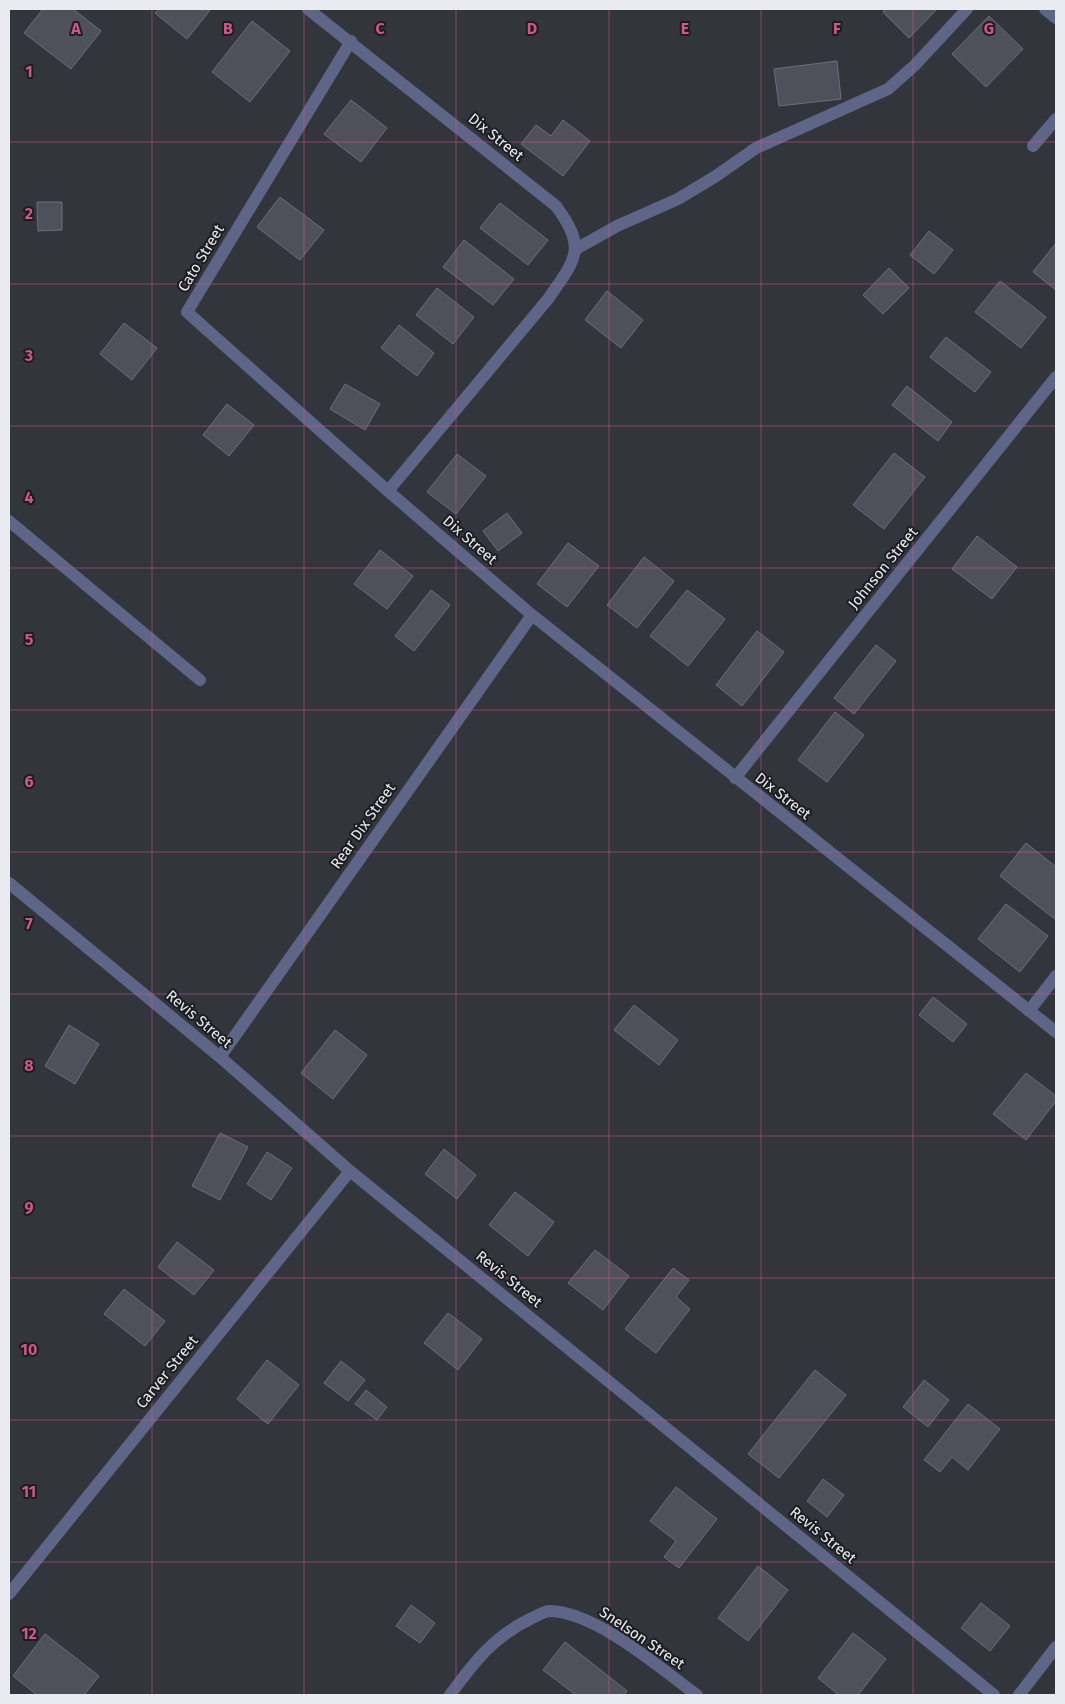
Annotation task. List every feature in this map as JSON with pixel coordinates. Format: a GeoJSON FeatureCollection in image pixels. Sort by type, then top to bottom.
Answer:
{"type":"FeatureCollection","features":[{"type":"Feature","properties":{"kind":"street","name":"Dix Street"},"geometry":{"type":"LineString","coordinates":[[308,9],[352,41],[556,206],[569,224],[576,249]]}},
{"type":"Feature","properties":{"kind":"street"},"geometry":{"type":"LineString","coordinates":[[388,491],[548,299],[570,267],[576,249],[617,226],[678,199],[716,176],[756,148],[888,89],[915,65],[967,9]]}},
{"type":"Feature","properties":{"kind":"street"},"geometry":{"type":"LineString","coordinates":[[1045,9],[1056,18]]}},
{"type":"Feature","properties":{"kind":"street","name":"Cato Street"},"geometry":{"type":"LineString","coordinates":[[352,41],[187,312],[388,491]]}},
{"type":"Feature","properties":{"kind":"street"},"geometry":{"type":"LineString","coordinates":[[1033,146],[1056,119]]}},
{"type":"Feature","properties":{"kind":"street","name":"Johnson Street"},"geometry":{"type":"LineString","coordinates":[[734,778],[1056,377]]}},
{"type":"Feature","properties":{"kind":"street","name":"Dix Street"},"geometry":{"type":"LineString","coordinates":[[388,491],[532,615],[734,778],[1056,1032]]}},
{"type":"Feature","properties":{"kind":"street"},"geometry":{"type":"LineString","coordinates":[[9,521],[200,680]]}},
{"type":"Feature","properties":{"kind":"street","name":"Rear Dix Street"},"geometry":{"type":"LineString","coordinates":[[220,1057],[532,615]]}},
{"type":"Feature","properties":{"kind":"street","name":"Revis Street"},"geometry":{"type":"LineString","coordinates":[[9,882],[220,1057],[350,1171],[994,1695]]}},
{"type":"Feature","properties":{"kind":"street"},"geometry":{"type":"LineString","coordinates":[[1029,1011],[1056,976]]}},
{"type":"Feature","properties":{"kind":"street","name":"Carver Street"},"geometry":{"type":"LineString","coordinates":[[9,1594],[350,1171]]}},
{"type":"Feature","properties":{"kind":"street","name":"Snelson Street"},"geometry":{"type":"LineString","coordinates":[[450,1695],[475,1662],[510,1629],[548,1610],[591,1621],[632,1647],[697,1695]]}},
{"type":"Feature","properties":{"kind":"street"},"geometry":{"type":"LineString","coordinates":[[1019,1695],[1056,1647]]}},
{"type":"Feature","properties":{"kind":"building"},"geometry":{"type":"Polygon","coordinates":[[[43,9],[73,9],[101,31],[71,69],[24,33],[43,9]]]}},
{"type":"Feature","properties":{"kind":"building"},"geometry":{"type":"Polygon","coordinates":[[[159,9],[211,9],[187,39],[155,13],[159,9]]]}},
{"type":"Feature","properties":{"kind":"building"},"geometry":{"type":"Polygon","coordinates":[[[886,9],[937,9],[909,38],[883,12],[886,9]]]}},
{"type":"Feature","properties":{"kind":"building"},"geometry":{"type":"Polygon","coordinates":[[[989,16],[1023,49],[986,87],[952,54],[989,16]]]}},
{"type":"Feature","properties":{"kind":"building"},"geometry":{"type":"Polygon","coordinates":[[[252,21],[290,51],[250,102],[212,72],[252,21]]]}},
{"type":"Feature","properties":{"kind":"building"},"geometry":{"type":"Polygon","coordinates":[[[837,61],[841,99],[779,106],[774,69],[837,61]]]}},
{"type":"Feature","properties":{"kind":"building"},"geometry":{"type":"Polygon","coordinates":[[[351,100],[387,128],[361,162],[324,134],[351,100]]]}},
{"type":"Feature","properties":{"kind":"building"},"geometry":{"type":"Polygon","coordinates":[[[563,120],[590,141],[563,176],[521,144],[536,125],[551,136],[563,120]]]}},
{"type":"Feature","properties":{"kind":"building"},"geometry":{"type":"Polygon","coordinates":[[[280,197],[324,230],[300,260],[257,227],[280,197]]]}},
{"type":"Feature","properties":{"kind":"building"},"geometry":{"type":"Polygon","coordinates":[[[37,202],[62,202],[62,230],[38,231],[37,202]]]}},
{"type":"Feature","properties":{"kind":"building"},"geometry":{"type":"Polygon","coordinates":[[[500,203],[548,240],[528,265],[480,228],[500,203]]]}},
{"type":"Feature","properties":{"kind":"building"},"geometry":{"type":"Polygon","coordinates":[[[929,231],[953,250],[934,274],[910,255],[929,231]]]}},
{"type":"Feature","properties":{"kind":"building"},"geometry":{"type":"Polygon","coordinates":[[[464,240],[514,279],[493,305],[443,267],[464,240]]]}},
{"type":"Feature","properties":{"kind":"building"},"geometry":{"type":"Polygon","coordinates":[[[1056,243],[1056,290],[1033,272],[1056,243]]]}},
{"type":"Feature","properties":{"kind":"building"},"geometry":{"type":"Polygon","coordinates":[[[889,268],[909,288],[883,314],[863,295],[889,268]]]}},
{"type":"Feature","properties":{"kind":"building"},"geometry":{"type":"Polygon","coordinates":[[[1000,281],[1046,317],[1021,348],[975,312],[1000,281]]]}},
{"type":"Feature","properties":{"kind":"building"},"geometry":{"type":"Polygon","coordinates":[[[437,288],[474,317],[453,344],[416,315],[437,288]]]}},
{"type":"Feature","properties":{"kind":"building"},"geometry":{"type":"Polygon","coordinates":[[[607,291],[643,320],[621,348],[585,320],[607,291]]]}},
{"type":"Feature","properties":{"kind":"building"},"geometry":{"type":"Polygon","coordinates":[[[124,323],[157,348],[132,380],[100,354],[124,323]]]}},
{"type":"Feature","properties":{"kind":"building"},"geometry":{"type":"Polygon","coordinates":[[[399,325],[434,353],[417,376],[381,348],[399,325]]]}},
{"type":"Feature","properties":{"kind":"building"},"geometry":{"type":"Polygon","coordinates":[[[946,337],[991,372],[975,392],[930,357],[946,337]]]}},
{"type":"Feature","properties":{"kind":"building"},"geometry":{"type":"Polygon","coordinates":[[[345,384],[380,404],[365,430],[330,409],[345,384]]]}},
{"type":"Feature","properties":{"kind":"building"},"geometry":{"type":"Polygon","coordinates":[[[907,386],[952,422],[938,441],[892,405],[907,386]]]}},
{"type":"Feature","properties":{"kind":"building"},"geometry":{"type":"Polygon","coordinates":[[[227,404],[254,425],[229,456],[203,435],[227,404]]]}},
{"type":"Feature","properties":{"kind":"building"},"geometry":{"type":"Polygon","coordinates":[[[894,453],[925,477],[884,529],[853,505],[894,453]]]}},
{"type":"Feature","properties":{"kind":"building"},"geometry":{"type":"Polygon","coordinates":[[[457,454],[486,476],[456,514],[427,492],[457,454]]]}},
{"type":"Feature","properties":{"kind":"building"},"geometry":{"type":"Polygon","coordinates":[[[507,513],[522,533],[498,551],[483,531],[507,513]]]}},
{"type":"Feature","properties":{"kind":"building"},"geometry":{"type":"Polygon","coordinates":[[[977,536],[1017,567],[992,599],[952,569],[977,536]]]}},
{"type":"Feature","properties":{"kind":"building"},"geometry":{"type":"Polygon","coordinates":[[[568,543],[599,566],[567,607],[537,584],[568,543]]]}},
{"type":"Feature","properties":{"kind":"building"},"geometry":{"type":"Polygon","coordinates":[[[380,550],[413,576],[387,609],[354,584],[380,550]]]}},
{"type":"Feature","properties":{"kind":"building"},"geometry":{"type":"Polygon","coordinates":[[[644,557],[674,581],[637,628],[607,605],[644,557]]]}},
{"type":"Feature","properties":{"kind":"building"},"geometry":{"type":"Polygon","coordinates":[[[431,590],[450,605],[414,651],[395,636],[431,590]]]}},
{"type":"Feature","properties":{"kind":"building"},"geometry":{"type":"Polygon","coordinates":[[[687,590],[725,619],[688,666],[650,636],[687,590]]]}},
{"type":"Feature","properties":{"kind":"building"},"geometry":{"type":"Polygon","coordinates":[[[757,631],[784,652],[742,706],[716,685],[757,631]]]}},
{"type":"Feature","properties":{"kind":"building"},"geometry":{"type":"Polygon","coordinates":[[[876,645],[896,661],[854,714],[834,698],[876,645]]]}},
{"type":"Feature","properties":{"kind":"building"},"geometry":{"type":"Polygon","coordinates":[[[835,712],[864,735],[827,782],[798,760],[835,712]]]}},
{"type":"Feature","properties":{"kind":"building"},"geometry":{"type":"Polygon","coordinates":[[[1026,843],[1056,867],[1056,920],[1000,876],[1026,843]]]}},
{"type":"Feature","properties":{"kind":"building"},"geometry":{"type":"Polygon","coordinates":[[[1006,904],[1048,936],[1020,972],[978,939],[1006,904]]]}},
{"type":"Feature","properties":{"kind":"building"},"geometry":{"type":"Polygon","coordinates":[[[933,997],[967,1024],[953,1042],[919,1015],[933,997]]]}},
{"type":"Feature","properties":{"kind":"building"},"geometry":{"type":"Polygon","coordinates":[[[634,1005],[678,1040],[659,1065],[614,1030],[634,1005]]]}},
{"type":"Feature","properties":{"kind":"building"},"geometry":{"type":"Polygon","coordinates":[[[69,1025],[99,1044],[75,1084],[45,1066],[69,1025]]]}},
{"type":"Feature","properties":{"kind":"building"},"geometry":{"type":"Polygon","coordinates":[[[335,1030],[367,1055],[333,1099],[301,1073],[335,1030]]]}},
{"type":"Feature","properties":{"kind":"building"},"geometry":{"type":"Polygon","coordinates":[[[1026,1073],[1056,1096],[1056,1101],[1026,1140],[993,1114],[1026,1073]]]}},
{"type":"Feature","properties":{"kind":"building"},"geometry":{"type":"Polygon","coordinates":[[[220,1133],[248,1147],[220,1200],[192,1186],[220,1133]]]}},
{"type":"Feature","properties":{"kind":"building"},"geometry":{"type":"Polygon","coordinates":[[[444,1149],[476,1175],[457,1199],[425,1174],[444,1149]]]}},
{"type":"Feature","properties":{"kind":"building"},"geometry":{"type":"Polygon","coordinates":[[[267,1152],[292,1168],[271,1200],[247,1184],[267,1152]]]}},
{"type":"Feature","properties":{"kind":"building"},"geometry":{"type":"Polygon","coordinates":[[[515,1192],[554,1222],[528,1256],[489,1225],[515,1192]]]}},
{"type":"Feature","properties":{"kind":"building"},"geometry":{"type":"Polygon","coordinates":[[[177,1242],[214,1270],[194,1295],[158,1267],[177,1242]]]}},
{"type":"Feature","properties":{"kind":"building"},"geometry":{"type":"Polygon","coordinates":[[[595,1250],[629,1276],[603,1310],[568,1283],[595,1250]]]}},
{"type":"Feature","properties":{"kind":"building"},"geometry":{"type":"Polygon","coordinates":[[[673,1268],[689,1280],[676,1297],[690,1309],[656,1353],[625,1329],[673,1268]]]}},
{"type":"Feature","properties":{"kind":"building"},"geometry":{"type":"Polygon","coordinates":[[[124,1289],[165,1321],[145,1346],[104,1314],[124,1289]]]}},
{"type":"Feature","properties":{"kind":"building"},"geometry":{"type":"Polygon","coordinates":[[[448,1313],[482,1339],[458,1370],[424,1343],[448,1313]]]}},
{"type":"Feature","properties":{"kind":"building"},"geometry":{"type":"Polygon","coordinates":[[[267,1360],[299,1385],[268,1424],[237,1399],[267,1360]]]}},
{"type":"Feature","properties":{"kind":"building"},"geometry":{"type":"Polygon","coordinates":[[[341,1361],[365,1380],[348,1401],[324,1383],[341,1361]]]}},
{"type":"Feature","properties":{"kind":"building"},"geometry":{"type":"Polygon","coordinates":[[[815,1370],[846,1395],[779,1478],[748,1454],[815,1370]]]}},
{"type":"Feature","properties":{"kind":"building"},"geometry":{"type":"Polygon","coordinates":[[[924,1380],[949,1400],[928,1427],[903,1407],[924,1380]]]}},
{"type":"Feature","properties":{"kind":"building"},"geometry":{"type":"Polygon","coordinates":[[[366,1390],[387,1407],[377,1420],[355,1404],[366,1390]]]}},
{"type":"Feature","properties":{"kind":"building"},"geometry":{"type":"Polygon","coordinates":[[[968,1404],[1000,1429],[968,1470],[952,1457],[940,1472],[924,1460],[968,1404]]]}},
{"type":"Feature","properties":{"kind":"building"},"geometry":{"type":"Polygon","coordinates":[[[823,1479],[844,1495],[827,1517],[807,1501],[823,1479]]]}},
{"type":"Feature","properties":{"kind":"building"},"geometry":{"type":"Polygon","coordinates":[[[676,1487],[717,1519],[679,1568],[664,1557],[676,1541],[650,1521],[676,1487]]]}},
{"type":"Feature","properties":{"kind":"building"},"geometry":{"type":"Polygon","coordinates":[[[758,1566],[788,1590],[748,1641],[718,1618],[758,1566]]]}},
{"type":"Feature","properties":{"kind":"building"},"geometry":{"type":"Polygon","coordinates":[[[981,1603],[1010,1626],[990,1651],[961,1628],[981,1603]]]}},
{"type":"Feature","properties":{"kind":"building"},"geometry":{"type":"Polygon","coordinates":[[[411,1605],[435,1623],[420,1643],[396,1626],[411,1605]]]}},
{"type":"Feature","properties":{"kind":"building"},"geometry":{"type":"Polygon","coordinates":[[[853,1633],[886,1659],[858,1695],[839,1695],[818,1678],[853,1633]]]}},
{"type":"Feature","properties":{"kind":"building"},"geometry":{"type":"Polygon","coordinates":[[[45,1634],[99,1676],[84,1695],[37,1695],[13,1676],[45,1634]]]}},
{"type":"Feature","properties":{"kind":"building"},"geometry":{"type":"Polygon","coordinates":[[[565,1642],[627,1691],[624,1695],[576,1695],[543,1670],[565,1642]]]}}]}
